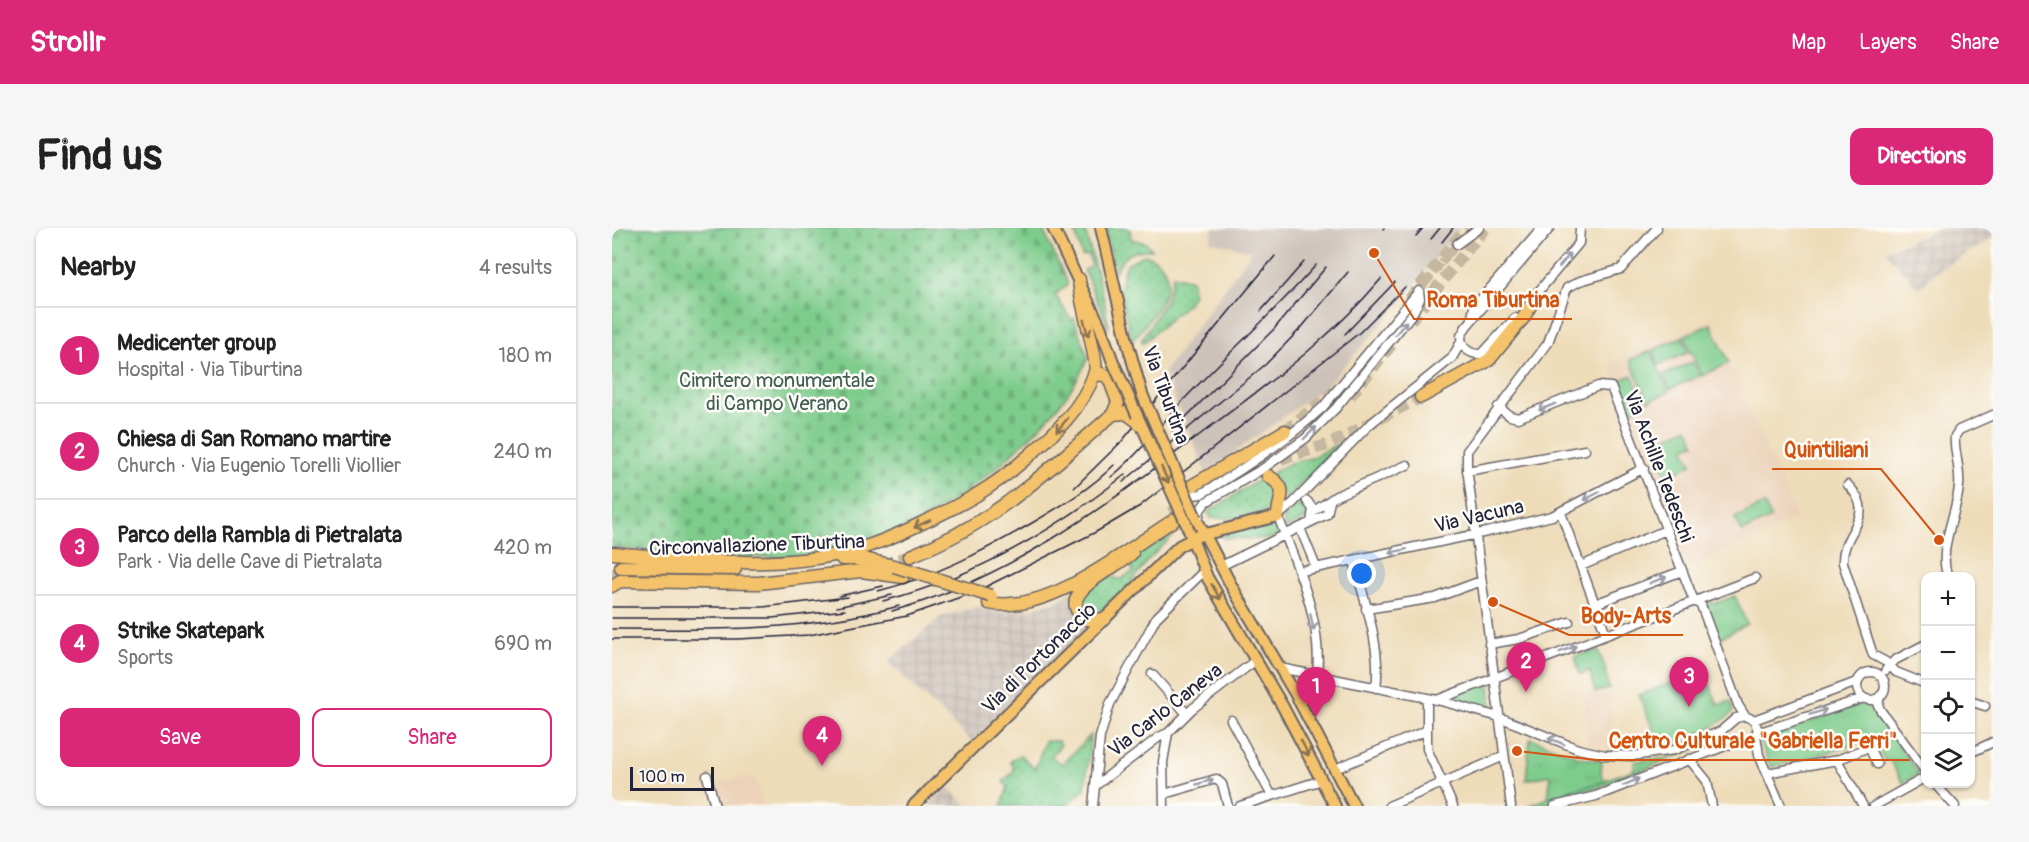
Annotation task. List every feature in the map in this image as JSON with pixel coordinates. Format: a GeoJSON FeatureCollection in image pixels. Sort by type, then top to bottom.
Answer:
{"type":"FeatureCollection","features":[{"type":"Feature","properties":{"kind":"highway"},"geometry":{"type":"LineString","coordinates":[[612,553],[769,561],[842,553],[878,543],[964,504],[1005,476],[1057,430],[1098,375],[1081,307],[1079,279]]}},
{"type":"Feature","properties":{"kind":"highway"},"geometry":{"type":"LineString","coordinates":[[1421,397],[1489,360],[1524,317],[1536,295]]}},
{"type":"Feature","properties":{"kind":"highway"},"geometry":{"type":"LineString","coordinates":[[1098,375],[1108,378],[1116,409]]}},
{"type":"Feature","properties":{"kind":"highway"},"geometry":{"type":"LineString","coordinates":[[1116,409],[1126,413],[1140,425]]}},
{"type":"Feature","properties":{"kind":"highway"},"geometry":{"type":"LineString","coordinates":[[910,556],[965,531],[1001,509],[1116,409]]}},
{"type":"Feature","properties":{"kind":"highway"},"geometry":{"type":"LineString","coordinates":[[1197,489],[1285,431]]}},
{"type":"Feature","properties":{"kind":"highway"},"geometry":{"type":"LineString","coordinates":[[1266,472],[1278,484],[1282,493],[1278,516]]}},
{"type":"Feature","properties":{"kind":"highway"},"geometry":{"type":"LineString","coordinates":[[632,555],[614,567],[614,574],[618,578],[759,583],[875,571],[1013,605],[1046,598],[1147,537],[1187,519]]}},
{"type":"Feature","properties":{"kind":"highway"},"geometry":{"type":"LineString","coordinates":[[990,600],[1019,597],[1045,590],[1187,519]]}},
{"type":"Feature","properties":{"kind":"highway"},"geometry":{"type":"LineString","coordinates":[[1105,620],[1089,620],[1081,616],[1076,607],[1077,594],[1123,562],[1147,537]]}},
{"type":"Feature","properties":{"kind":"highway","name":"Circonvallazione Tiburtina"},"geometry":{"type":"LineString","coordinates":[[618,578],[850,558],[894,566],[990,600]]}},
{"type":"Feature","properties":{"kind":"highway","name":"Circonvallazione Tiburtina"},"geometry":{"type":"LineString","coordinates":[[618,578],[768,574],[852,565],[875,571]]}},
{"type":"Feature","properties":{"kind":"highway"},"geometry":{"type":"LineString","coordinates":[[705,577],[733,580]]}},
{"type":"Feature","properties":{"kind":"main road","name":"Via Tiburtina"},"geometry":{"type":"LineString","coordinates":[[1054,228],[1079,279],[1140,425],[1187,519],[1205,534],[1289,683],[1354,806]]}},
{"type":"Feature","properties":{"kind":"main road","name":"Via Tiburtina"},"geometry":{"type":"LineString","coordinates":[[1101,228],[1139,387],[1160,437],[1187,519],[1191,539],[1204,571],[1256,660],[1335,806]]}},
{"type":"Feature","properties":{"kind":"main road"},"geometry":{"type":"LineString","coordinates":[[1160,437],[1197,489]]}},
{"type":"Feature","properties":{"kind":"main road"},"geometry":{"type":"LineString","coordinates":[[1191,539],[1278,516]]}},
{"type":"Feature","properties":{"kind":"main road","name":"Via di Portonaccio"},"geometry":{"type":"LineString","coordinates":[[913,806],[1179,546],[1191,539]]}},
{"type":"Feature","properties":{"kind":"street"},"geometry":{"type":"LineString","coordinates":[[1470,228],[1457,244],[1479,228]]}},
{"type":"Feature","properties":{"kind":"street"},"geometry":{"type":"LineString","coordinates":[[1461,342],[1470,352],[1479,355],[1488,350],[1579,243],[1580,228]]}},
{"type":"Feature","properties":{"kind":"street"},"geometry":{"type":"LineString","coordinates":[[1511,806],[1467,471],[1468,448],[1548,344],[1569,287],[1621,269],[1657,228]]}},
{"type":"Feature","properties":{"kind":"street"},"geometry":{"type":"LineString","coordinates":[[1452,358],[1461,342],[1461,334],[1543,232]]}},
{"type":"Feature","properties":{"kind":"street"},"geometry":{"type":"LineString","coordinates":[[1187,519],[1205,504],[1254,474],[1266,472],[1306,438],[1366,372],[1412,314],[1420,299],[1419,291],[1308,421],[1254,461],[1197,489]]}},
{"type":"Feature","properties":{"kind":"street"},"geometry":{"type":"LineString","coordinates":[[1314,674],[1317,647],[1301,571],[1278,516],[1369,425],[1452,358],[1470,352]]}},
{"type":"Feature","properties":{"kind":"street"},"geometry":{"type":"LineString","coordinates":[[1364,356],[1373,363]]}},
{"type":"Feature","properties":{"kind":"street"},"geometry":{"type":"LineString","coordinates":[[1358,365],[1363,366],[1366,372]]}},
{"type":"Feature","properties":{"kind":"street","name":"Via Achille Tedeschi"},"geometry":{"type":"LineString","coordinates":[[1498,407],[1510,416],[1518,418],[1598,386],[1609,386],[1614,390],[1694,601]]}},
{"type":"Feature","properties":{"kind":"street"},"geometry":{"type":"LineString","coordinates":[[1947,572],[1944,557],[1958,503],[1959,459],[1954,439],[1959,430],[1993,416]]}},
{"type":"Feature","properties":{"kind":"street"},"geometry":{"type":"LineString","coordinates":[[1467,471],[1585,450]]}},
{"type":"Feature","properties":{"kind":"street"},"geometry":{"type":"LineString","coordinates":[[1254,461],[1266,472]]}},
{"type":"Feature","properties":{"kind":"street"},"geometry":{"type":"LineString","coordinates":[[1254,461],[1254,474]]}},
{"type":"Feature","properties":{"kind":"street"},"geometry":{"type":"LineString","coordinates":[[1221,566],[1297,529],[1314,516],[1328,514],[1330,502],[1336,496],[1407,465]]}},
{"type":"Feature","properties":{"kind":"street","name":"Via Vacuna"},"geometry":{"type":"LineString","coordinates":[[1301,571],[1476,535],[1560,513],[1644,468]]}},
{"type":"Feature","properties":{"kind":"street"},"geometry":{"type":"LineString","coordinates":[[1311,485],[1307,501],[1314,516]]}},
{"type":"Feature","properties":{"kind":"street"},"geometry":{"type":"LineString","coordinates":[[1848,485],[1860,499],[1862,513],[1844,550],[1845,573],[1873,655],[1896,672],[1921,682]]}},
{"type":"Feature","properties":{"kind":"street"},"geometry":{"type":"LineString","coordinates":[[1293,503],[1307,501]]}},
{"type":"Feature","properties":{"kind":"street"},"geometry":{"type":"LineString","coordinates":[[1560,513],[1606,634]]}},
{"type":"Feature","properties":{"kind":"street"},"geometry":{"type":"LineString","coordinates":[[1297,529],[1313,568]]}},
{"type":"Feature","properties":{"kind":"street"},"geometry":{"type":"LineString","coordinates":[[1581,566],[1666,530]]}},
{"type":"Feature","properties":{"kind":"street"},"geometry":{"type":"LineString","coordinates":[[1354,561],[1375,653],[1376,688]]}},
{"type":"Feature","properties":{"kind":"street"},"geometry":{"type":"LineString","coordinates":[[1093,806],[1102,728],[1116,693],[1157,616],[1204,571]]}},
{"type":"Feature","properties":{"kind":"street"},"geometry":{"type":"LineString","coordinates":[[1595,604],[1682,571]]}},
{"type":"Feature","properties":{"kind":"street"},"geometry":{"type":"LineString","coordinates":[[1437,700],[1755,578]]}},
{"type":"Feature","properties":{"kind":"street"},"geometry":{"type":"LineString","coordinates":[[1366,609],[1435,598],[1481,581]]}},
{"type":"Feature","properties":{"kind":"street"},"geometry":{"type":"LineString","coordinates":[[1694,601],[1701,605],[1738,705],[1750,718],[1757,734],[1759,755],[1781,806]]}},
{"type":"Feature","properties":{"kind":"street"},"geometry":{"type":"LineString","coordinates":[[1489,644],[1519,639],[1569,622]]}},
{"type":"Feature","properties":{"kind":"street"},"geometry":{"type":"LineString","coordinates":[[1921,647],[1888,666],[1881,677],[1884,688],[1878,705],[1921,765]]}},
{"type":"Feature","properties":{"kind":"street","name":"Via Carlo Caneva"},"geometry":{"type":"LineString","coordinates":[[1095,786],[1159,737],[1168,733],[1187,714],[1256,660]]}},
{"type":"Feature","properties":{"kind":"street"},"geometry":{"type":"LineString","coordinates":[[1280,668],[1437,700],[1499,717],[1578,749],[1626,757],[1674,750],[1721,732],[1734,721],[1750,718],[1857,682],[1869,672],[1881,677]]}},
{"type":"Feature","properties":{"kind":"street"},"geometry":{"type":"LineString","coordinates":[[1152,674],[1187,714]]}},
{"type":"Feature","properties":{"kind":"street"},"geometry":{"type":"LineString","coordinates":[[1289,683],[1314,674]]}},
{"type":"Feature","properties":{"kind":"street"},"geometry":{"type":"LineString","coordinates":[[1857,682],[1858,691],[1864,698]]}},
{"type":"Feature","properties":{"kind":"street"},"geometry":{"type":"LineString","coordinates":[[1555,806],[1596,796],[1689,759],[1740,742],[1750,741],[1757,734],[1864,698],[1874,699],[1880,696]]}},
{"type":"Feature","properties":{"kind":"street"},"geometry":{"type":"LineString","coordinates":[[1427,698],[1425,731],[1427,749],[1453,806]]}},
{"type":"Feature","properties":{"kind":"street"},"geometry":{"type":"LineString","coordinates":[[1975,702],[1985,706]]}},
{"type":"Feature","properties":{"kind":"street"},"geometry":{"type":"LineString","coordinates":[[1738,705],[1731,733],[1759,755]]}},
{"type":"Feature","properties":{"kind":"street"},"geometry":{"type":"LineString","coordinates":[[1231,720],[1272,796]]}},
{"type":"Feature","properties":{"kind":"street"},"geometry":{"type":"LineString","coordinates":[[1335,769],[1425,731]]}},
{"type":"Feature","properties":{"kind":"street"},"geometry":{"type":"LineString","coordinates":[[1164,806],[1164,755],[1168,733]]}},
{"type":"Feature","properties":{"kind":"street"},"geometry":{"type":"LineString","coordinates":[[1975,751],[1993,742]]}},
{"type":"Feature","properties":{"kind":"street"},"geometry":{"type":"LineString","coordinates":[[1767,773],[1837,760],[1869,747],[1877,764]]}},
{"type":"Feature","properties":{"kind":"street"},"geometry":{"type":"LineString","coordinates":[[1389,806],[1504,756]]}},
{"type":"Feature","properties":{"kind":"street"},"geometry":{"type":"LineString","coordinates":[[1689,759],[1707,781],[1712,806]]}},
{"type":"Feature","properties":{"kind":"street"},"geometry":{"type":"LineString","coordinates":[[1837,760],[1863,806]]}},
{"type":"Feature","properties":{"kind":"street"},"geometry":{"type":"LineString","coordinates":[[707,776],[715,806]]}},
{"type":"Feature","properties":{"kind":"street"},"geometry":{"type":"LineString","coordinates":[[1164,794],[1216,779],[1222,784],[1228,806]]}},
{"type":"Feature","properties":{"kind":"street"},"geometry":{"type":"LineString","coordinates":[[1240,806],[1322,780]]}},
{"type":"Feature","properties":{"kind":"street"},"geometry":{"type":"LineString","coordinates":[[1874,806],[1921,780]]}},
{"type":"Feature","properties":{"kind":"street"},"geometry":{"type":"LineString","coordinates":[[1939,788],[1955,806]]}},
{"type":"Feature","properties":{"kind":"shaded area"},"geometry":{"type":"Polygon","coordinates":[[[1213,228],[1460,228],[1387,319],[1326,386],[1206,473],[1164,372],[1252,251],[1210,241],[1213,228]]]}},
{"type":"Feature","properties":{"kind":"shaded area"},"geometry":{"type":"Polygon","coordinates":[[[1941,228],[1993,228],[1993,238],[1937,271],[1919,289],[1885,251],[1941,228]]]}},
{"type":"Feature","properties":{"kind":"shaded area"},"geometry":{"type":"Polygon","coordinates":[[[1711,320],[1797,518],[1689,568],[1609,364],[1711,320]]]}},
{"type":"Feature","properties":{"kind":"shaded area"},"geometry":{"type":"Polygon","coordinates":[[[1076,589],[1092,623],[972,742],[888,662],[940,617],[977,607],[1003,612],[1031,609],[1059,600],[1076,589]]]}},
{"type":"Feature","properties":{"kind":"shaded area"},"geometry":{"type":"Polygon","coordinates":[[[1607,689],[1617,749],[1587,744],[1584,693],[1607,689]]]}},
{"type":"Feature","properties":{"kind":"shaded area"},"geometry":{"type":"Polygon","coordinates":[[[754,776],[764,806],[723,806],[718,782],[754,776]]]}},
{"type":"Feature","properties":{"kind":"shaded area"},"geometry":{"type":"Polygon","coordinates":[[[948,787],[967,806],[929,806],[948,787]]]}},
{"type":"Feature","properties":{"kind":"green space","name":"Cimitero monumentale di Campo Verano"},"geometry":{"type":"Polygon","coordinates":[[[612,228],[1042,228],[1068,284],[1055,295],[1071,320],[1074,318],[1088,358],[1065,398],[1012,454],[956,498],[892,534],[848,548],[790,556],[730,557],[612,548],[612,228]]]}},
{"type":"Feature","properties":{"kind":"green space"},"geometry":{"type":"Polygon","coordinates":[[[1105,228],[1127,228],[1130,230],[1131,239],[1146,243],[1152,250],[1139,250],[1129,254],[1121,261],[1115,272],[1105,228]]]}},
{"type":"Feature","properties":{"kind":"green space"},"geometry":{"type":"Polygon","coordinates":[[[1085,230],[1104,300],[1109,329],[1084,270],[1092,266],[1088,255],[1082,256],[1075,231],[1085,230]]]}},
{"type":"Feature","properties":{"kind":"green space"},"geometry":{"type":"Polygon","coordinates":[[[1144,255],[1155,259],[1163,267],[1167,276],[1167,286],[1159,306],[1132,341],[1121,291],[1122,281],[1128,263],[1144,255]]]}},
{"type":"Feature","properties":{"kind":"green space"},"geometry":{"type":"Polygon","coordinates":[[[1173,275],[1192,280],[1193,294],[1188,303],[1143,343],[1141,341],[1166,300],[1173,275]]]}},
{"type":"Feature","properties":{"kind":"green space"},"geometry":{"type":"Polygon","coordinates":[[[1711,324],[1729,363],[1702,376],[1684,336],[1711,324]]]}},
{"type":"Feature","properties":{"kind":"green space"},"geometry":{"type":"Polygon","coordinates":[[[1682,337],[1689,352],[1659,365],[1653,350],[1682,337]]]}},
{"type":"Feature","properties":{"kind":"green space"},"geometry":{"type":"Polygon","coordinates":[[[1651,351],[1669,392],[1648,401],[1630,360],[1651,351]]]}},
{"type":"Feature","properties":{"kind":"green space"},"geometry":{"type":"Polygon","coordinates":[[[1693,362],[1700,376],[1670,389],[1664,375],[1693,362]]]}},
{"type":"Feature","properties":{"kind":"green space"},"geometry":{"type":"Polygon","coordinates":[[[1632,375],[1645,404],[1630,411],[1617,382],[1632,375]]]}},
{"type":"Feature","properties":{"kind":"green space"},"geometry":{"type":"Polygon","coordinates":[[[1688,427],[1695,443],[1684,448],[1692,464],[1667,476],[1659,460],[1663,458],[1656,442],[1688,427]]]}},
{"type":"Feature","properties":{"kind":"green space"},"geometry":{"type":"Polygon","coordinates":[[[1342,442],[1286,500],[1271,474],[1290,463],[1311,458],[1342,442]]]}},
{"type":"Feature","properties":{"kind":"green space"},"geometry":{"type":"Polygon","coordinates":[[[1262,478],[1266,478],[1278,488],[1274,509],[1241,518],[1211,518],[1208,512],[1262,478]]]}},
{"type":"Feature","properties":{"kind":"green space"},"geometry":{"type":"Polygon","coordinates":[[[1299,503],[1309,506],[1309,517],[1286,528],[1283,518],[1299,503]]]}},
{"type":"Feature","properties":{"kind":"green space"},"geometry":{"type":"Polygon","coordinates":[[[1764,504],[1771,518],[1742,532],[1735,518],[1764,504]]]}},
{"type":"Feature","properties":{"kind":"green space"},"geometry":{"type":"Polygon","coordinates":[[[1276,521],[1282,533],[1270,539],[1223,538],[1221,535],[1276,521]]]}},
{"type":"Feature","properties":{"kind":"green space"},"geometry":{"type":"Polygon","coordinates":[[[1179,526],[1176,533],[1148,560],[1127,588],[1099,614],[1086,614],[1079,602],[1079,596],[1109,575],[1120,580],[1134,571],[1129,564],[1138,549],[1179,526]]]}},
{"type":"Feature","properties":{"kind":"green space"},"geometry":{"type":"Polygon","coordinates":[[[1735,596],[1747,624],[1719,639],[1706,604],[1712,602],[1713,604],[1735,596]]]}},
{"type":"Feature","properties":{"kind":"green space"},"geometry":{"type":"Polygon","coordinates":[[[1598,650],[1605,667],[1609,689],[1595,692],[1590,671],[1580,674],[1575,656],[1598,650]]]}},
{"type":"Feature","properties":{"kind":"green space"},"geometry":{"type":"Polygon","coordinates":[[[1704,670],[1718,705],[1731,701],[1733,712],[1698,734],[1659,744],[1639,695],[1704,670]]]}},
{"type":"Feature","properties":{"kind":"green space"},"geometry":{"type":"Polygon","coordinates":[[[1490,681],[1492,714],[1448,698],[1490,681]]]}},
{"type":"Feature","properties":{"kind":"green space"},"geometry":{"type":"Polygon","coordinates":[[[1865,703],[1874,711],[1919,774],[1903,783],[1889,759],[1885,761],[1872,737],[1842,749],[1771,767],[1760,743],[1763,737],[1865,703]]]}},
{"type":"Feature","properties":{"kind":"green space"},"geometry":{"type":"Polygon","coordinates":[[[1091,735],[1085,789],[1066,806],[1001,806],[1008,787],[1003,782],[1010,775],[1012,776],[1014,767],[1010,762],[1020,755],[1035,769],[1045,741],[1058,741],[1061,745],[1051,756],[1062,764],[1091,735]]]}},
{"type":"Feature","properties":{"kind":"green space"},"geometry":{"type":"Polygon","coordinates":[[[1530,738],[1579,757],[1602,761],[1601,774],[1605,781],[1548,797],[1551,775],[1526,780],[1530,738]]]}},
{"type":"Feature","properties":{"kind":"green space"},"geometry":{"type":"Polygon","coordinates":[[[1719,739],[1597,788],[1553,800],[1554,803],[1529,806],[1555,795],[1634,770],[1635,761],[1666,758],[1719,739]]]}},
{"type":"Feature","properties":{"kind":"tunnel"},"geometry":{"type":"LineString","coordinates":[[1409,300],[1466,228]]}},
{"type":"Feature","properties":{"kind":"tunnel"},"geometry":{"type":"LineString","coordinates":[[1410,321],[1485,228]]}},
{"type":"Feature","properties":{"kind":"tunnel"},"geometry":{"type":"LineString","coordinates":[[1419,291],[1457,244]]}},
{"type":"Feature","properties":{"kind":"tunnel"},"geometry":{"type":"LineString","coordinates":[[1350,396],[1392,344]]}},
{"type":"Feature","properties":{"kind":"tunnel"},"geometry":{"type":"LineString","coordinates":[[1285,431],[1335,391]]}},
{"type":"Feature","properties":{"kind":"tunnel"},"geometry":{"type":"LineString","coordinates":[[1281,459],[1330,444],[1421,397]]}},
{"type":"Feature","properties":{"kind":"tunnel"},"geometry":{"type":"LineString","coordinates":[[1171,513],[1189,502]]}},
{"type":"Feature","properties":{"kind":"tunnel"},"geometry":{"type":"LineString","coordinates":[[882,565],[910,556]]}},
{"type":"Feature","properties":{"kind":"tunnel"},"geometry":{"type":"LineString","coordinates":[[612,574],[621,574]]}},
{"type":"Feature","properties":{"kind":"railway"},"geometry":{"type":"LineString","coordinates":[[1416,236],[1423,228]]}},
{"type":"Feature","properties":{"kind":"railway"},"geometry":{"type":"LineString","coordinates":[[1431,239],[1440,228]]}},
{"type":"Feature","properties":{"kind":"railway"},"geometry":{"type":"LineString","coordinates":[[1442,242],[1453,228]]}},
{"type":"Feature","properties":{"kind":"railway"},"geometry":{"type":"LineString","coordinates":[[1074,488],[1122,441],[1275,256]]}},
{"type":"Feature","properties":{"kind":"railway"},"geometry":{"type":"LineString","coordinates":[[1261,311],[1304,262]]}},
{"type":"Feature","properties":{"kind":"railway"},"geometry":{"type":"LineString","coordinates":[[1111,477],[1208,374],[1271,313],[1316,265]]}},
{"type":"Feature","properties":{"kind":"railway"},"geometry":{"type":"LineString","coordinates":[[1172,431],[1274,329],[1326,267]]}},
{"type":"Feature","properties":{"kind":"railway"},"geometry":{"type":"LineString","coordinates":[[1123,482],[1266,364],[1302,327],[1348,272]]}},
{"type":"Feature","properties":{"kind":"railway"},"geometry":{"type":"LineString","coordinates":[[892,611],[936,597],[977,580],[1017,559],[1093,513],[1296,361],[1340,322],[1381,279]]}},
{"type":"Feature","properties":{"kind":"railway"},"geometry":{"type":"LineString","coordinates":[[1345,334],[1395,282]]}},
{"type":"Feature","properties":{"kind":"railway"},"geometry":{"type":"LineString","coordinates":[[612,639],[738,639],[809,635],[907,616],[975,592],[1096,532],[1140,506],[1359,333],[1405,287]]}},
{"type":"Feature","properties":{"kind":"railway"},"geometry":{"type":"LineString","coordinates":[[878,591],[919,579],[995,544],[1075,497],[1114,465]]}},
{"type":"Feature","properties":{"kind":"railway"},"geometry":{"type":"LineString","coordinates":[[883,601],[949,579],[1011,550],[1070,515],[1126,474]]}},
{"type":"Feature","properties":{"kind":"railway"},"geometry":{"type":"LineString","coordinates":[[839,596],[883,586]]}},
{"type":"Feature","properties":{"kind":"railway"},"geometry":{"type":"LineString","coordinates":[[837,607],[892,595]]}},
{"type":"Feature","properties":{"kind":"railway"},"geometry":{"type":"LineString","coordinates":[[612,607],[763,607],[848,597]]}},
{"type":"Feature","properties":{"kind":"railway"},"geometry":{"type":"LineString","coordinates":[[612,629],[757,628],[828,621],[899,606]]}},
{"type":"Feature","properties":{"kind":"railway"},"geometry":{"type":"LineString","coordinates":[[612,618],[772,618],[845,610]]}},
{"type":"Feature","properties":{"kind":"place","name":"Roma Tiburtina"},"geometry":{"type":"Point","coordinates":[1374,253]}},
{"type":"Feature","properties":{"kind":"place","name":"Quintiliani"},"geometry":{"type":"Point","coordinates":[1939,540]}},
{"type":"Feature","properties":{"kind":"place","name":"Body-Arts"},"geometry":{"type":"Point","coordinates":[1493,602]}},
{"type":"Feature","properties":{"kind":"place","name":"Chiesa di San Romano martire"},"geometry":{"type":"Point","coordinates":[1526,692]}},
{"type":"Feature","properties":{"kind":"place","name":"Parco della Rambla di Pietralata"},"geometry":{"type":"Point","coordinates":[1689,707]}},
{"type":"Feature","properties":{"kind":"place","name":"Medicenter group"},"geometry":{"type":"Point","coordinates":[1316,717]}},
{"type":"Feature","properties":{"kind":"place","name":"Centro Culturale \"Gabriella Ferri\""},"geometry":{"type":"Point","coordinates":[1517,751]}},
{"type":"Feature","properties":{"kind":"place","name":"Strike Skatepark"},"geometry":{"type":"Point","coordinates":[822,766]}}]}
